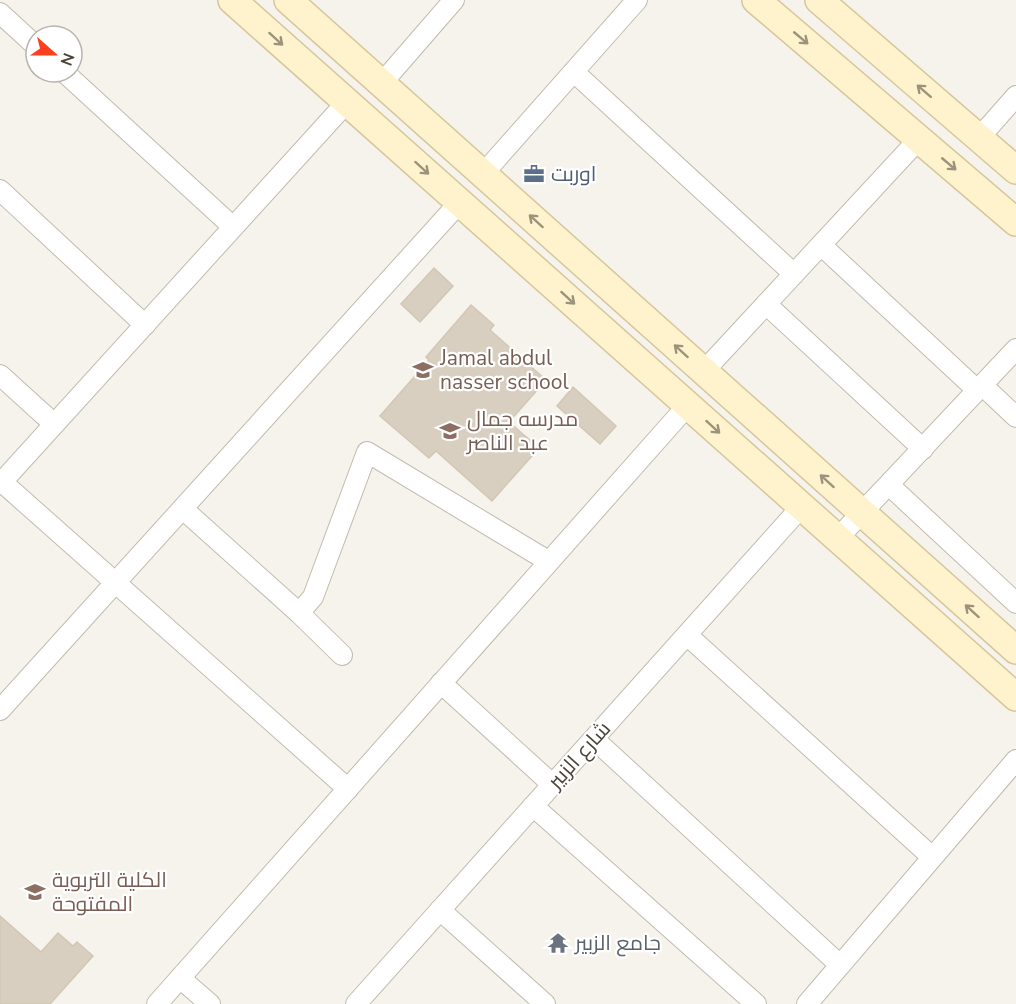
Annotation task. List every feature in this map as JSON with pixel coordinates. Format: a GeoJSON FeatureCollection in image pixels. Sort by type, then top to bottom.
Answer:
{"type":"FeatureCollection","features":[{"type":"Feature","properties":{"kind":"street"},"geometry":{"type":"LineString","coordinates":[[232,0],[1016,697]]}},
{"type":"Feature","properties":{"kind":"street"},"geometry":{"type":"LineString","coordinates":[[288,0],[1016,650]]}},
{"type":"Feature","properties":{"kind":"street"},"geometry":{"type":"LineString","coordinates":[[382,83],[454,0]]}},
{"type":"Feature","properties":{"kind":"street"},"geometry":{"type":"LineString","coordinates":[[483,174],[637,0]]}},
{"type":"Feature","properties":{"kind":"street"},"geometry":{"type":"LineString","coordinates":[[756,0],[1016,222]]}},
{"type":"Feature","properties":{"kind":"street"},"geometry":{"type":"LineString","coordinates":[[819,0],[1016,170]]}},
{"type":"Feature","properties":{"kind":"street"},"geometry":{"type":"LineString","coordinates":[[0,14],[24,35]]}},
{"type":"Feature","properties":{"kind":"street"},"geometry":{"type":"LineString","coordinates":[[574,72],[794,274]]}},
{"type":"Feature","properties":{"kind":"street"},"geometry":{"type":"LineString","coordinates":[[77,84],[234,227]]}},
{"type":"Feature","properties":{"kind":"street"},"geometry":{"type":"LineString","coordinates":[[979,138],[1016,96]]}},
{"type":"Feature","properties":{"kind":"street"},"geometry":{"type":"LineString","coordinates":[[347,102],[1,483],[348,789]]}},
{"type":"Feature","properties":{"kind":"street"},"geometry":{"type":"LineString","coordinates":[[704,371],[919,139]]}},
{"type":"Feature","properties":{"kind":"street"},"geometry":{"type":"LineString","coordinates":[[0,190],[145,325]]}},
{"type":"Feature","properties":{"kind":"street"},"geometry":{"type":"LineString","coordinates":[[0,710],[460,202]]}},
{"type":"Feature","properties":{"kind":"street"},"geometry":{"type":"LineString","coordinates":[[821,245],[980,388],[1016,417]]}},
{"type":"Feature","properties":{"kind":"street"},"geometry":{"type":"LineString","coordinates":[[766,304],[923,448]]}},
{"type":"Feature","properties":{"kind":"street"},"geometry":{"type":"LineString","coordinates":[[838,538],[1016,349]]}},
{"type":"Feature","properties":{"kind":"street"},"geometry":{"type":"LineString","coordinates":[[0,375],[54,424]]}},
{"type":"Feature","properties":{"kind":"street"},"geometry":{"type":"LineString","coordinates":[[157,1004],[688,405]]}},
{"type":"Feature","properties":{"kind":"street"},"geometry":{"type":"LineString","coordinates":[[299,613],[313,597],[367,452],[548,561]]}},
{"type":"Feature","properties":{"kind":"street"},"geometry":{"type":"LineString","coordinates":[[889,485],[1016,603]]}},
{"type":"Feature","properties":{"kind":"street","name":"شارع الزبير"},"geometry":{"type":"LineString","coordinates":[[356,1004],[802,506]]}},
{"type":"Feature","properties":{"kind":"street"},"geometry":{"type":"LineString","coordinates":[[183,509],[299,613],[342,655]]}},
{"type":"Feature","properties":{"kind":"street"},"geometry":{"type":"LineString","coordinates":[[687,635],[932,858]]}},
{"type":"Feature","properties":{"kind":"street"},"geometry":{"type":"LineString","coordinates":[[441,683],[553,784]]}},
{"type":"Feature","properties":{"kind":"street"},"geometry":{"type":"LineString","coordinates":[[594,739],[840,965]]}},
{"type":"Feature","properties":{"kind":"street"},"geometry":{"type":"LineString","coordinates":[[807,1004],[1016,760]]}},
{"type":"Feature","properties":{"kind":"street"},"geometry":{"type":"LineString","coordinates":[[533,806],[756,1004]]}},
{"type":"Feature","properties":{"kind":"street"},"geometry":{"type":"LineString","coordinates":[[440,910],[545,1004]]}},
{"type":"Feature","properties":{"kind":"street"},"geometry":{"type":"LineString","coordinates":[[180,978],[210,1004]]}},
{"type":"Feature","properties":{"kind":"building"},"geometry":{"type":"Polygon","coordinates":[[[434,268],[453,286],[420,322],[401,304],[434,268]]]}},
{"type":"Feature","properties":{"kind":"building"},"geometry":{"type":"Polygon","coordinates":[[[471,305],[494,325],[490,330],[546,380],[509,422],[539,448],[492,501],[436,451],[429,458],[380,416],[429,360],[426,357],[471,305]]]}},
{"type":"Feature","properties":{"kind":"building"},"geometry":{"type":"Polygon","coordinates":[[[573,387],[616,426],[600,444],[557,406],[573,387]]]}},
{"type":"Feature","properties":{"kind":"building"},"geometry":{"type":"Polygon","coordinates":[[[0,916],[41,952],[58,933],[73,946],[77,942],[93,956],[50,1004],[0,1004],[0,916]]]}},
{"type":"Feature","properties":{"kind":"place","name":"اوربت"},"geometry":{"type":"Point","coordinates":[534,174]}},
{"type":"Feature","properties":{"kind":"place","name":"Jamal abdul nasser school"},"geometry":{"type":"Point","coordinates":[423,370]}},
{"type":"Feature","properties":{"kind":"place","name":"مدرسه جمال عبد الناصر"},"geometry":{"type":"Point","coordinates":[450,431]}},
{"type":"Feature","properties":{"kind":"place","name":"الكلية التربوية المفتوحة"},"geometry":{"type":"Point","coordinates":[35,892]}},
{"type":"Feature","properties":{"kind":"place","name":"جامع الزبير"},"geometry":{"type":"Point","coordinates":[558,943]}}]}
